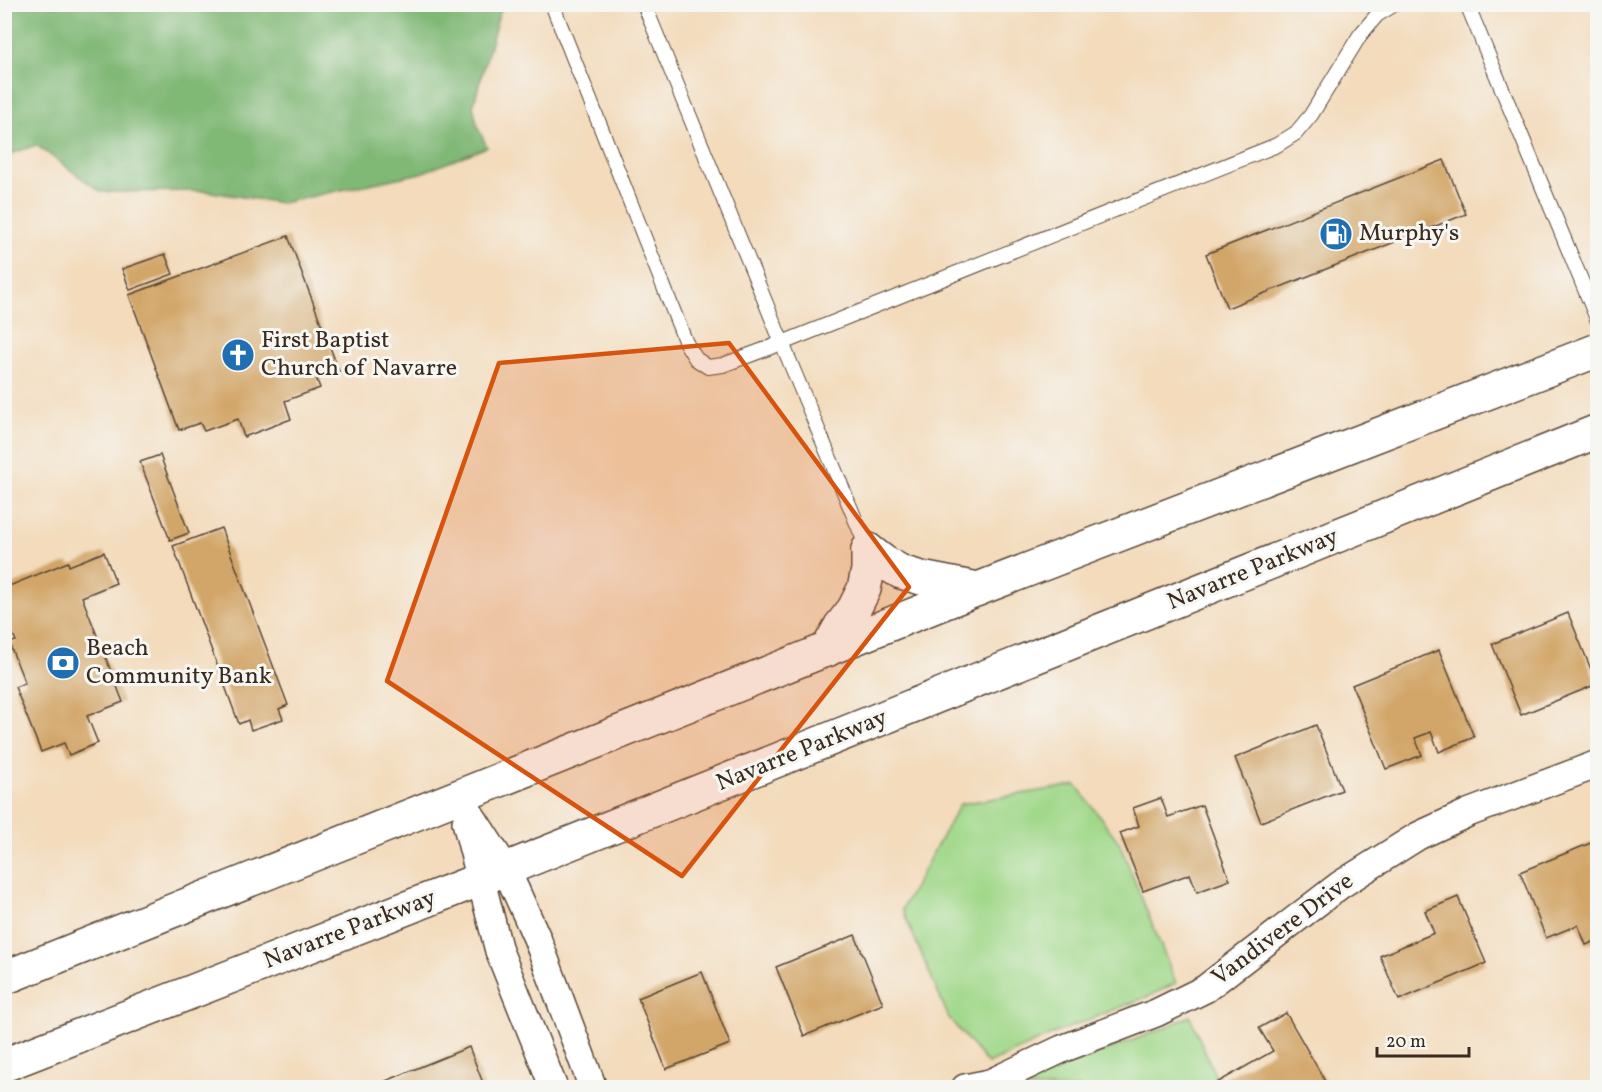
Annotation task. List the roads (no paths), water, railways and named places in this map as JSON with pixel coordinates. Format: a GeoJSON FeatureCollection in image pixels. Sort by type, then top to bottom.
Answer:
{"type":"FeatureCollection","features":[{"type":"Feature","properties":{"kind":"highway"},"geometry":{"type":"LineString","coordinates":[[4,978],[978,590],[1598,350]]}},
{"type":"Feature","properties":{"kind":"highway","name":"Navarre Parkway"},"geometry":{"type":"LineString","coordinates":[[4,1065],[493,874],[1598,431]]}},
{"type":"Feature","properties":{"kind":"highway"},"geometry":{"type":"LineString","coordinates":[[868,550],[901,572],[978,590]]}},
{"type":"Feature","properties":{"kind":"highway"},"geometry":{"type":"LineString","coordinates":[[827,650],[840,627],[855,609],[864,589],[868,570],[868,550]]}},
{"type":"Feature","properties":{"kind":"street","name":"Vandivere Drive"},"geometry":{"type":"LineString","coordinates":[[965,1088],[990,1083],[1062,1049],[1156,1013],[1205,989],[1340,885],[1418,836],[1468,813],[1598,764]]}},
{"type":"Feature","properties":{"kind":"street"},"geometry":{"type":"LineString","coordinates":[[459,797],[493,874],[537,938],[593,1088]]}},
{"type":"Feature","properties":{"kind":"street"},"geometry":{"type":"LineString","coordinates":[[493,874],[498,951],[554,1088]]}},
{"type":"Feature","properties":{"kind":"lane"},"geometry":{"type":"LineString","coordinates":[[552,4],[686,343],[696,359],[708,367],[723,365],[782,343],[1277,145],[1296,133],[1311,115],[1360,35],[1377,15],[1395,4]]}},
{"type":"Feature","properties":{"kind":"lane"},"geometry":{"type":"LineString","coordinates":[[644,4],[868,550]]}},
{"type":"Feature","properties":{"kind":"lane"},"geometry":{"type":"LineString","coordinates":[[1467,4],[1598,321]]}},
{"type":"Feature","properties":{"kind":"place","name":"Murphy's"},"geometry":{"type":"Point","coordinates":[1336,234]}},
{"type":"Feature","properties":{"kind":"place","name":"First Baptist Church of Navarre"},"geometry":{"type":"Point","coordinates":[238,355]}},
{"type":"Feature","properties":{"kind":"place","name":"Beach Community Bank"},"geometry":{"type":"Point","coordinates":[63,663]}}]}
